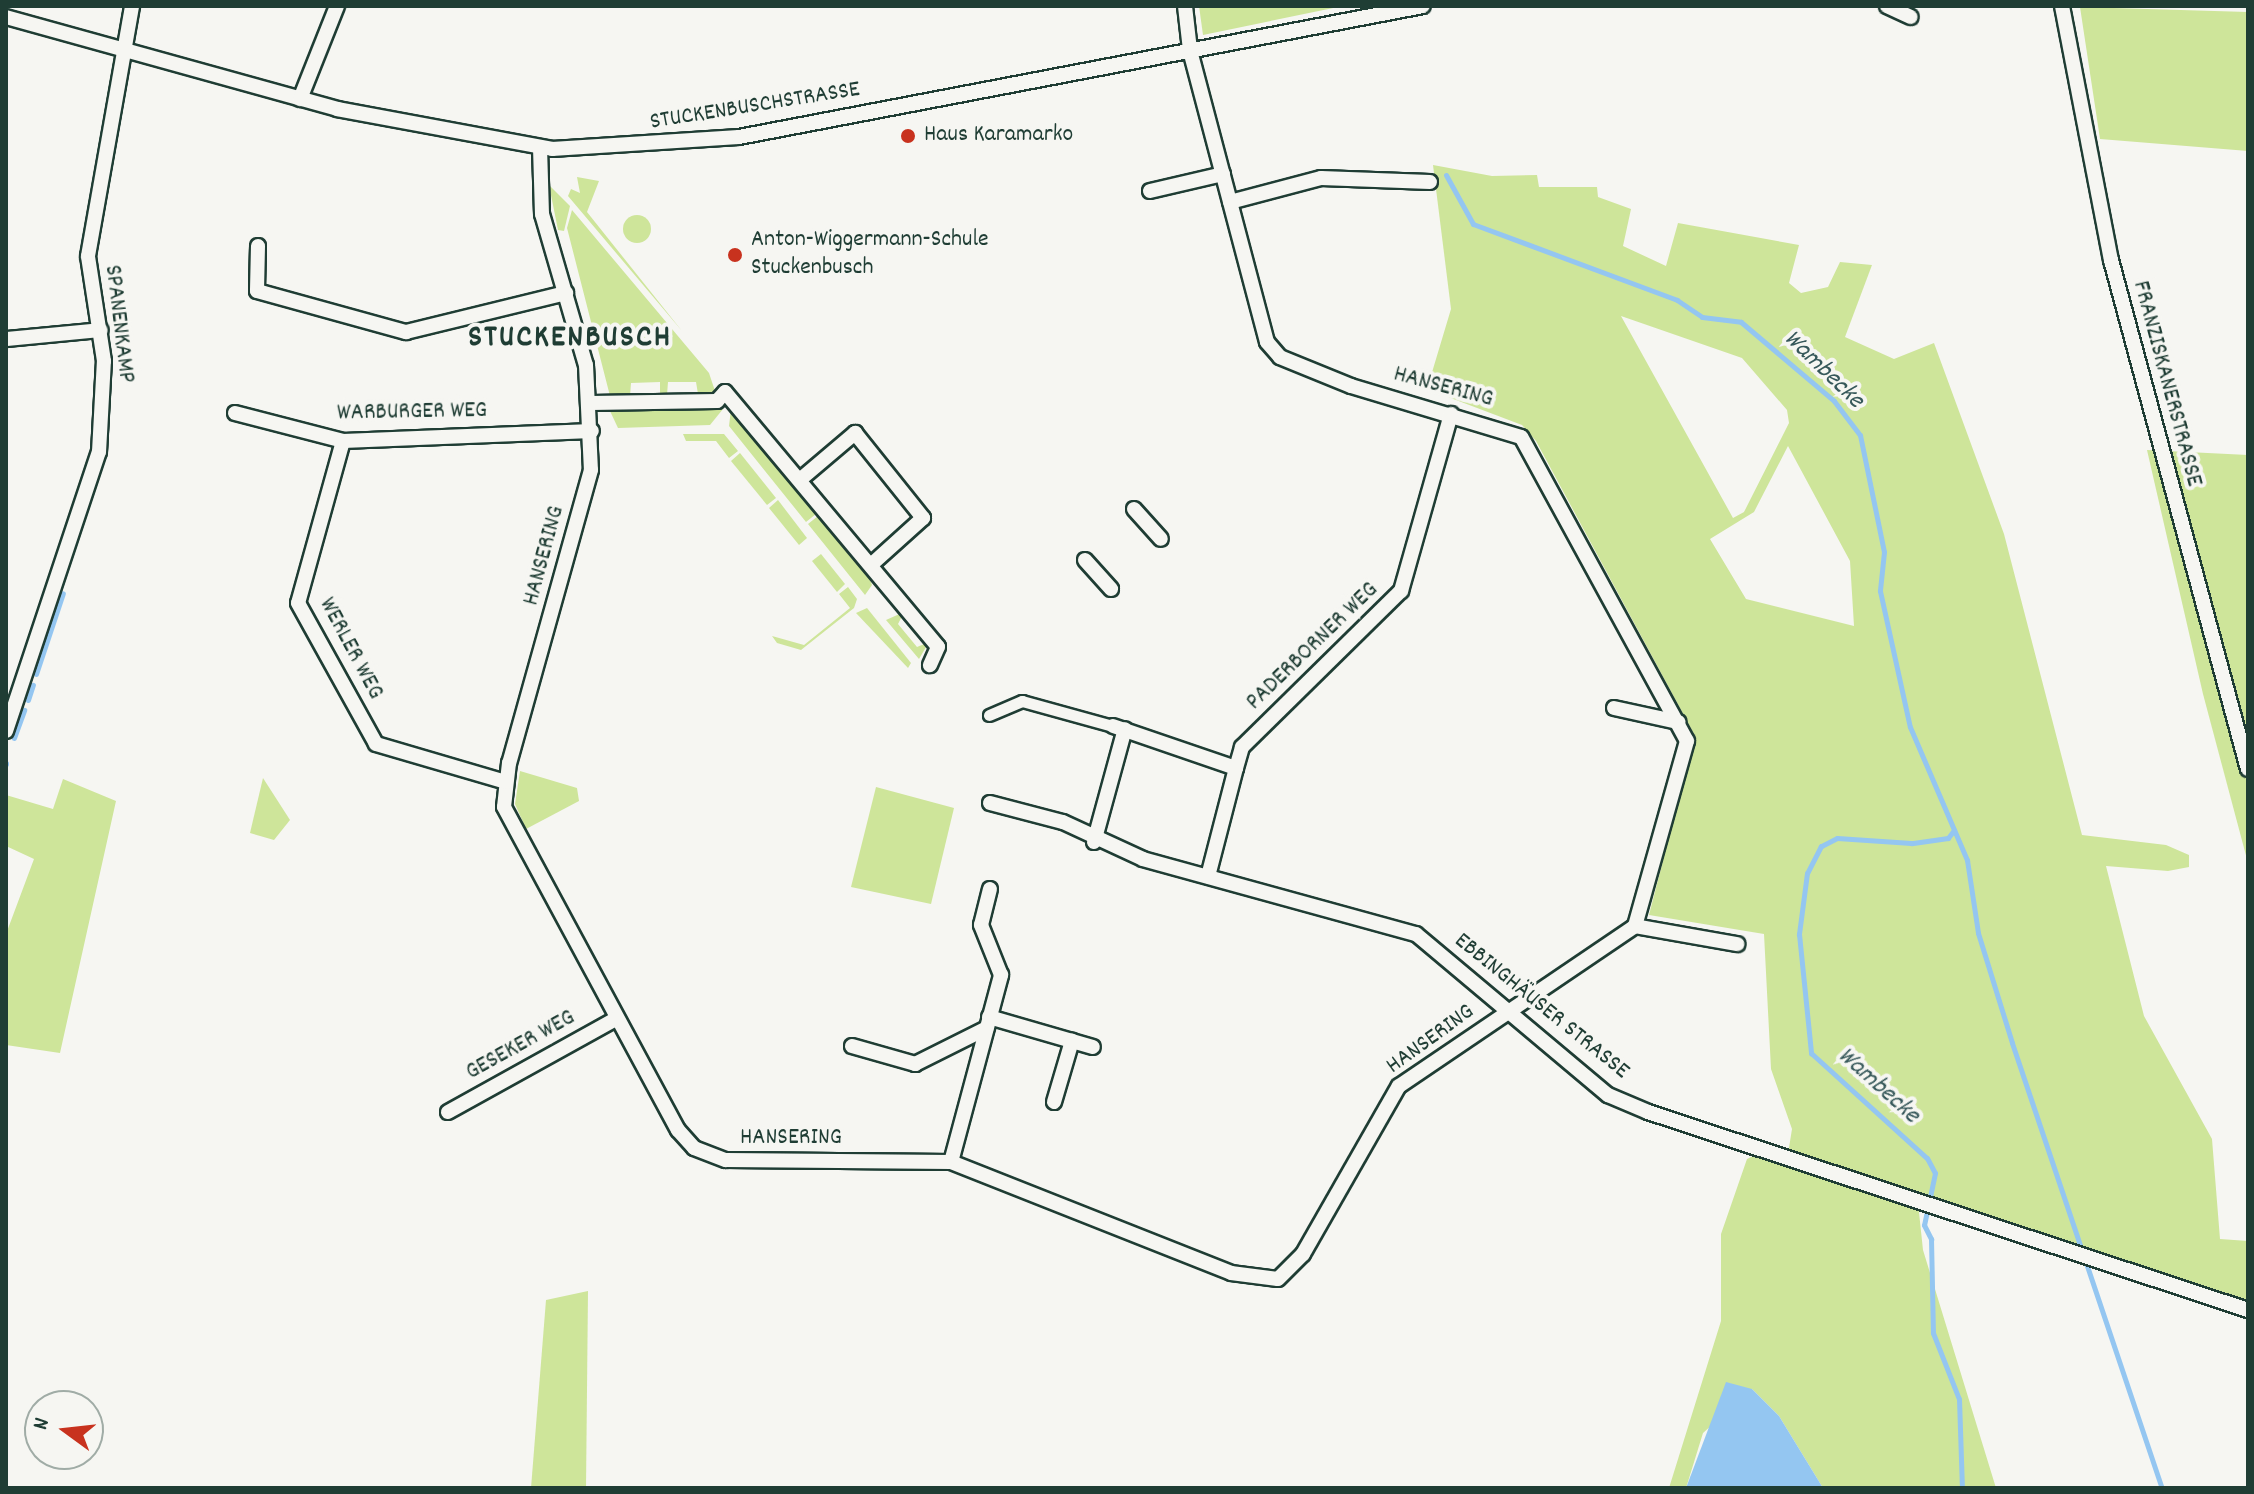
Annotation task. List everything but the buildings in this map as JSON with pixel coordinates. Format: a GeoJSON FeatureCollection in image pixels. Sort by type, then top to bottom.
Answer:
{"type":"FeatureCollection","features":[{"type":"Feature","properties":{"kind":"street","name":"SPANENKAMP"},"geometry":{"type":"LineString","coordinates":[[6,731],[99,452],[101,330],[89,242],[132,6]]}},
{"type":"Feature","properties":{"kind":"street"},"geometry":{"type":"LineString","coordinates":[[300,99],[337,6]]}},
{"type":"Feature","properties":{"kind":"street","name":"HANSERING"},"geometry":{"type":"LineString","coordinates":[[540,147],[540,202],[566,293],[591,403],[591,470],[506,782],[504,807],[518,839],[678,1130],[710,1157],[951,1162],[1231,1273],[1278,1279],[1303,1254],[1399,1086],[1635,926],[1687,741],[1528,445],[1508,429],[1451,414],[1280,357],[1260,322],[1190,50],[1185,6]]}},
{"type":"Feature","properties":{"kind":"street","name":"STUCKENBUSCHSTRASSE"},"geometry":{"type":"LineString","coordinates":[[6,17],[300,99],[540,147],[739,137],[1423,6]]}},
{"type":"Feature","properties":{"kind":"street"},"geometry":{"type":"LineString","coordinates":[[1887,6],[1911,17]]}},
{"type":"Feature","properties":{"kind":"street","name":"FRANZISKANERSTRASSE"},"geometry":{"type":"LineString","coordinates":[[2062,6],[2111,260],[2248,769]]}},
{"type":"Feature","properties":{"kind":"street"},"geometry":{"type":"LineString","coordinates":[[1150,191],[1223,174]]}},
{"type":"Feature","properties":{"kind":"street"},"geometry":{"type":"LineString","coordinates":[[1230,202],[1321,178],[1430,182]]}},
{"type":"Feature","properties":{"kind":"street"},"geometry":{"type":"LineString","coordinates":[[258,246],[257,291],[406,332],[566,293]]}},
{"type":"Feature","properties":{"kind":"street"},"geometry":{"type":"LineString","coordinates":[[6,339],[101,330]]}},
{"type":"Feature","properties":{"kind":"street"},"geometry":{"type":"LineString","coordinates":[[591,403],[717,401],[725,392],[802,478],[938,647],[930,665]]}},
{"type":"Feature","properties":{"kind":"street","name":"WARBURGER WEG"},"geometry":{"type":"LineString","coordinates":[[235,413],[343,441],[592,431]]}},
{"type":"Feature","properties":{"kind":"street","name":"PADERBORNER WEG"},"geometry":{"type":"LineString","coordinates":[[1208,876],[1242,747],[1401,591],[1451,414]]}},
{"type":"Feature","properties":{"kind":"street"},"geometry":{"type":"LineString","coordinates":[[802,478],[855,433],[923,518],[873,563]]}},
{"type":"Feature","properties":{"kind":"street","name":"WERLER WEG"},"geometry":{"type":"LineString","coordinates":[[343,441],[298,603],[376,744],[506,782]]}},
{"type":"Feature","properties":{"kind":"street"},"geometry":{"type":"LineString","coordinates":[[1134,509],[1161,539]]}},
{"type":"Feature","properties":{"kind":"street"},"geometry":{"type":"LineString","coordinates":[[1085,560],[1111,589]]}},
{"type":"Feature","properties":{"kind":"street"},"geometry":{"type":"LineString","coordinates":[[989,715],[1022,701],[1119,728],[1236,768]]}},
{"type":"Feature","properties":{"kind":"street"},"geometry":{"type":"LineString","coordinates":[[1614,708],[1629,717],[1678,722]]}},
{"type":"Feature","properties":{"kind":"street"},"geometry":{"type":"LineString","coordinates":[[1094,842],[1119,728]]}},
{"type":"Feature","properties":{"kind":"street","name":"EBBINGHÄUSER STRASSE"},"geometry":{"type":"LineString","coordinates":[[990,803],[1063,822],[1094,842],[1416,934],[1512,1010],[1608,1095],[2078,1249],[2248,1310]]}},
{"type":"Feature","properties":{"kind":"street"},"geometry":{"type":"LineString","coordinates":[[951,1162],[1001,975],[981,925],[990,889]]}},
{"type":"Feature","properties":{"kind":"street"},"geometry":{"type":"LineString","coordinates":[[1635,926],[1737,944]]}},
{"type":"Feature","properties":{"kind":"street","name":"GESEKER WEG"},"geometry":{"type":"LineString","coordinates":[[448,1112],[616,1019]]}},
{"type":"Feature","properties":{"kind":"street"},"geometry":{"type":"LineString","coordinates":[[852,1046],[915,1064],[988,1022],[1093,1047]]}},
{"type":"Feature","properties":{"kind":"street"},"geometry":{"type":"LineString","coordinates":[[1054,1102],[1072,1041]]}},
{"type":"Feature","properties":{"kind":"green space"},"geometry":{"type":"Polygon","coordinates":[[[1199,6],[1343,6],[1203,35],[1199,6]]]}},
{"type":"Feature","properties":{"kind":"green space"},"geometry":{"type":"Polygon","coordinates":[[[2080,7],[2248,12],[2248,151],[2100,139],[2080,7]]]}},
{"type":"Feature","properties":{"kind":"green space"},"geometry":{"type":"Polygon","coordinates":[[[1433,165],[1492,176],[1537,175],[1539,187],[1597,187],[1598,197],[1631,209],[1623,246],[1666,266],[1678,223],[1799,245],[1789,283],[1801,293],[1828,287],[1840,262],[1872,265],[1845,337],[1894,359],[1934,343],[2004,534],[2082,835],[2166,845],[2189,855],[2189,867],[2168,871],[2106,866],[2144,1016],[2212,1139],[2220,1239],[2248,1241],[2248,1318],[2214,1300],[1918,1203],[1923,1250],[1996,1488],[1823,1488],[1779,1416],[1752,1389],[1703,1433],[1686,1488],[1669,1488],[1721,1321],[1721,1234],[1747,1159],[1757,1154],[1787,1160],[1792,1129],[1771,1069],[1764,934],[1649,915],[1695,736],[1536,441],[1522,425],[1427,389],[1451,309],[1433,165]],[[1621,316],[1733,518],[1744,512],[1789,423],[1787,410],[1742,358],[1621,316]],[[1788,446],[1754,512],[1710,539],[1746,599],[1854,626],[1850,561],[1788,446]]]}},
{"type":"Feature","properties":{"kind":"green space"},"geometry":{"type":"Polygon","coordinates":[[[577,177],[599,181],[587,212],[682,331],[568,196],[571,189],[580,193],[577,177]]]}},
{"type":"Feature","properties":{"kind":"green space"},"geometry":{"type":"Polygon","coordinates":[[[549,185],[570,206],[564,231],[558,230],[549,185]]]}},
{"type":"Feature","properties":{"kind":"green space"},"geometry":{"type":"Polygon","coordinates":[[[572,210],[709,373],[716,394],[698,394],[696,382],[668,382],[667,395],[660,395],[660,382],[631,383],[630,396],[610,396],[567,228],[572,210]]]}},
{"type":"Feature","properties":{"kind":"green space"},"geometry":{"type":"Polygon","coordinates":[[[637,215],[647,219],[651,229],[647,239],[637,243],[627,239],[623,229],[627,219],[637,215]]]}},
{"type":"Feature","properties":{"kind":"green space"},"geometry":{"type":"Polygon","coordinates":[[[723,409],[710,425],[618,428],[610,411],[723,409]]]}},
{"type":"Feature","properties":{"kind":"green space"},"geometry":{"type":"Polygon","coordinates":[[[731,409],[779,470],[798,482],[816,514],[806,522],[729,426],[731,409]]]}},
{"type":"Feature","properties":{"kind":"green space"},"geometry":{"type":"Polygon","coordinates":[[[683,434],[724,434],[738,451],[729,458],[716,441],[686,441],[683,434]]]}},
{"type":"Feature","properties":{"kind":"green space"},"geometry":{"type":"Polygon","coordinates":[[[2147,450],[2248,455],[2248,863],[2203,694],[2147,450]]]}},
{"type":"Feature","properties":{"kind":"green space"},"geometry":{"type":"Polygon","coordinates":[[[740,453],[776,498],[767,505],[731,461],[740,453]]]}},
{"type":"Feature","properties":{"kind":"green space"},"geometry":{"type":"Polygon","coordinates":[[[778,500],[807,538],[799,545],[769,508],[778,500]]]}},
{"type":"Feature","properties":{"kind":"green space"},"geometry":{"type":"Polygon","coordinates":[[[818,516],[852,559],[864,563],[872,585],[865,595],[808,524],[818,516]]]}},
{"type":"Feature","properties":{"kind":"green space"},"geometry":{"type":"Polygon","coordinates":[[[821,554],[845,584],[837,592],[812,561],[821,554]]]}},
{"type":"Feature","properties":{"kind":"green space"},"geometry":{"type":"Polygon","coordinates":[[[848,587],[857,599],[854,608],[801,650],[777,643],[772,636],[804,645],[850,608],[839,594],[848,587]]]}},
{"type":"Feature","properties":{"kind":"green space"},"geometry":{"type":"Polygon","coordinates":[[[867,608],[911,663],[908,668],[856,613],[867,608]]]}},
{"type":"Feature","properties":{"kind":"green space"},"geometry":{"type":"Polygon","coordinates":[[[904,612],[898,624],[917,647],[929,642],[919,659],[886,620],[904,612]]]}},
{"type":"Feature","properties":{"kind":"green space"},"geometry":{"type":"Polygon","coordinates":[[[520,771],[577,788],[579,801],[526,829],[515,804],[520,771]]]}},
{"type":"Feature","properties":{"kind":"green space"},"geometry":{"type":"Polygon","coordinates":[[[263,778],[290,820],[274,840],[250,833],[263,778]]]}},
{"type":"Feature","properties":{"kind":"green space"},"geometry":{"type":"Polygon","coordinates":[[[63,779],[116,801],[60,1053],[6,1045],[6,934],[34,859],[6,846],[6,795],[53,809],[63,779]]]}},
{"type":"Feature","properties":{"kind":"green space"},"geometry":{"type":"Polygon","coordinates":[[[876,787],[954,808],[931,904],[851,887],[876,787]]]}},
{"type":"Feature","properties":{"kind":"green space"},"geometry":{"type":"Polygon","coordinates":[[[588,1291],[586,1488],[531,1488],[546,1300],[588,1291]]]}},
{"type":"Feature","properties":{"kind":"water"},"geometry":{"type":"Polygon","coordinates":[[[1726,1382],[1752,1389],[1779,1416],[1823,1488],[1686,1488],[1726,1382]]]}},
{"type":"Feature","properties":{"kind":"waterway","name":"Wambecke"},"geometry":{"type":"LineString","coordinates":[[1446,175],[1473,224],[1677,300],[1702,317],[1741,322],[1834,401],[1860,435],[1884,552],[1880,591],[1910,727],[1967,860],[1978,933],[2012,1043],[2162,1488]]}},
{"type":"Feature","properties":{"kind":"waterway"},"geometry":{"type":"LineString","coordinates":[[36,674],[63,593]]}},
{"type":"Feature","properties":{"kind":"waterway"},"geometry":{"type":"LineString","coordinates":[[28,700],[33,685]]}},
{"type":"Feature","properties":{"kind":"waterway"},"geometry":{"type":"LineString","coordinates":[[14,738],[24,710]]}},
{"type":"Feature","properties":{"kind":"waterway","name":"Wambecke"},"geometry":{"type":"LineString","coordinates":[[1954,830],[1948,838],[1911,843],[1837,838],[1821,846],[1807,873],[1799,934],[1811,1053],[1927,1158],[1935,1173],[1924,1225],[1931,1239],[1933,1333],[1959,1399],[1962,1488]]}},
{"type":"Feature","properties":{"kind":"place","name":"Haus Karamarko"},"geometry":{"type":"Point","coordinates":[908,136]}},
{"type":"Feature","properties":{"kind":"place","name":"Anton-Wiggermann-Schule Stuckenbusch"},"geometry":{"type":"Point","coordinates":[735,255]}},
{"type":"Feature","properties":{"kind":"district","name":"STUCKENBUSCH"},"geometry":{"type":"Point","coordinates":[570,339]}}]}
